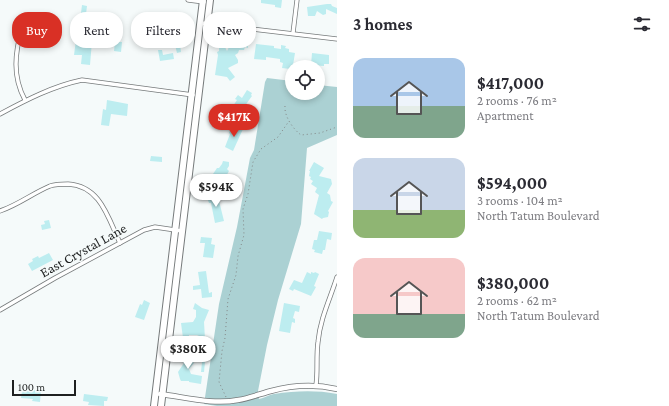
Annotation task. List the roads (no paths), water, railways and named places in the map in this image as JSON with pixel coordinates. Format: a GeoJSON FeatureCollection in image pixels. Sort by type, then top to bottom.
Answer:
{"type":"FeatureCollection","features":[{"type":"Feature","properties":{"kind":"main road"},"geometry":{"type":"LineString","coordinates":[[203,1],[204,12]]}},
{"type":"Feature","properties":{"kind":"main road"},"geometry":{"type":"LineString","coordinates":[[207,12],[210,1]]}},
{"type":"Feature","properties":{"kind":"main road"},"geometry":{"type":"LineString","coordinates":[[161,406],[159,394],[175,230],[192,94],[203,29]]}},
{"type":"Feature","properties":{"kind":"main road"},"geometry":{"type":"LineString","coordinates":[[154,406],[159,394],[182,231],[199,96],[203,38]]}},
{"type":"Feature","properties":{"kind":"street"},"geometry":{"type":"LineString","coordinates":[[188,0],[210,1]]}},
{"type":"Feature","properties":{"kind":"street"},"geometry":{"type":"LineString","coordinates":[[293,33],[297,0]]}},
{"type":"Feature","properties":{"kind":"street"},"geometry":{"type":"LineString","coordinates":[[256,29],[337,39]]}},
{"type":"Feature","properties":{"kind":"street"},"geometry":{"type":"LineString","coordinates":[[18,48],[16,77],[25,100]]}},
{"type":"Feature","properties":{"kind":"street"},"geometry":{"type":"LineString","coordinates":[[0,114],[25,100],[65,84],[82,80],[199,96]]}},
{"type":"Feature","properties":{"kind":"street"},"geometry":{"type":"LineString","coordinates":[[0,211],[13,206],[55,184],[76,184],[86,188],[98,198],[120,243]]}},
{"type":"Feature","properties":{"kind":"street","name":"East Crystal Lane"},"geometry":{"type":"LineString","coordinates":[[0,310],[55,278],[149,228],[155,227],[182,231]]}},
{"type":"Feature","properties":{"kind":"street"},"geometry":{"type":"LineString","coordinates":[[316,385],[320,332],[325,311],[337,277]]}},
{"type":"Feature","properties":{"kind":"street"},"geometry":{"type":"LineString","coordinates":[[159,394],[212,403],[248,398],[285,387],[316,385],[337,389]]}}]}
